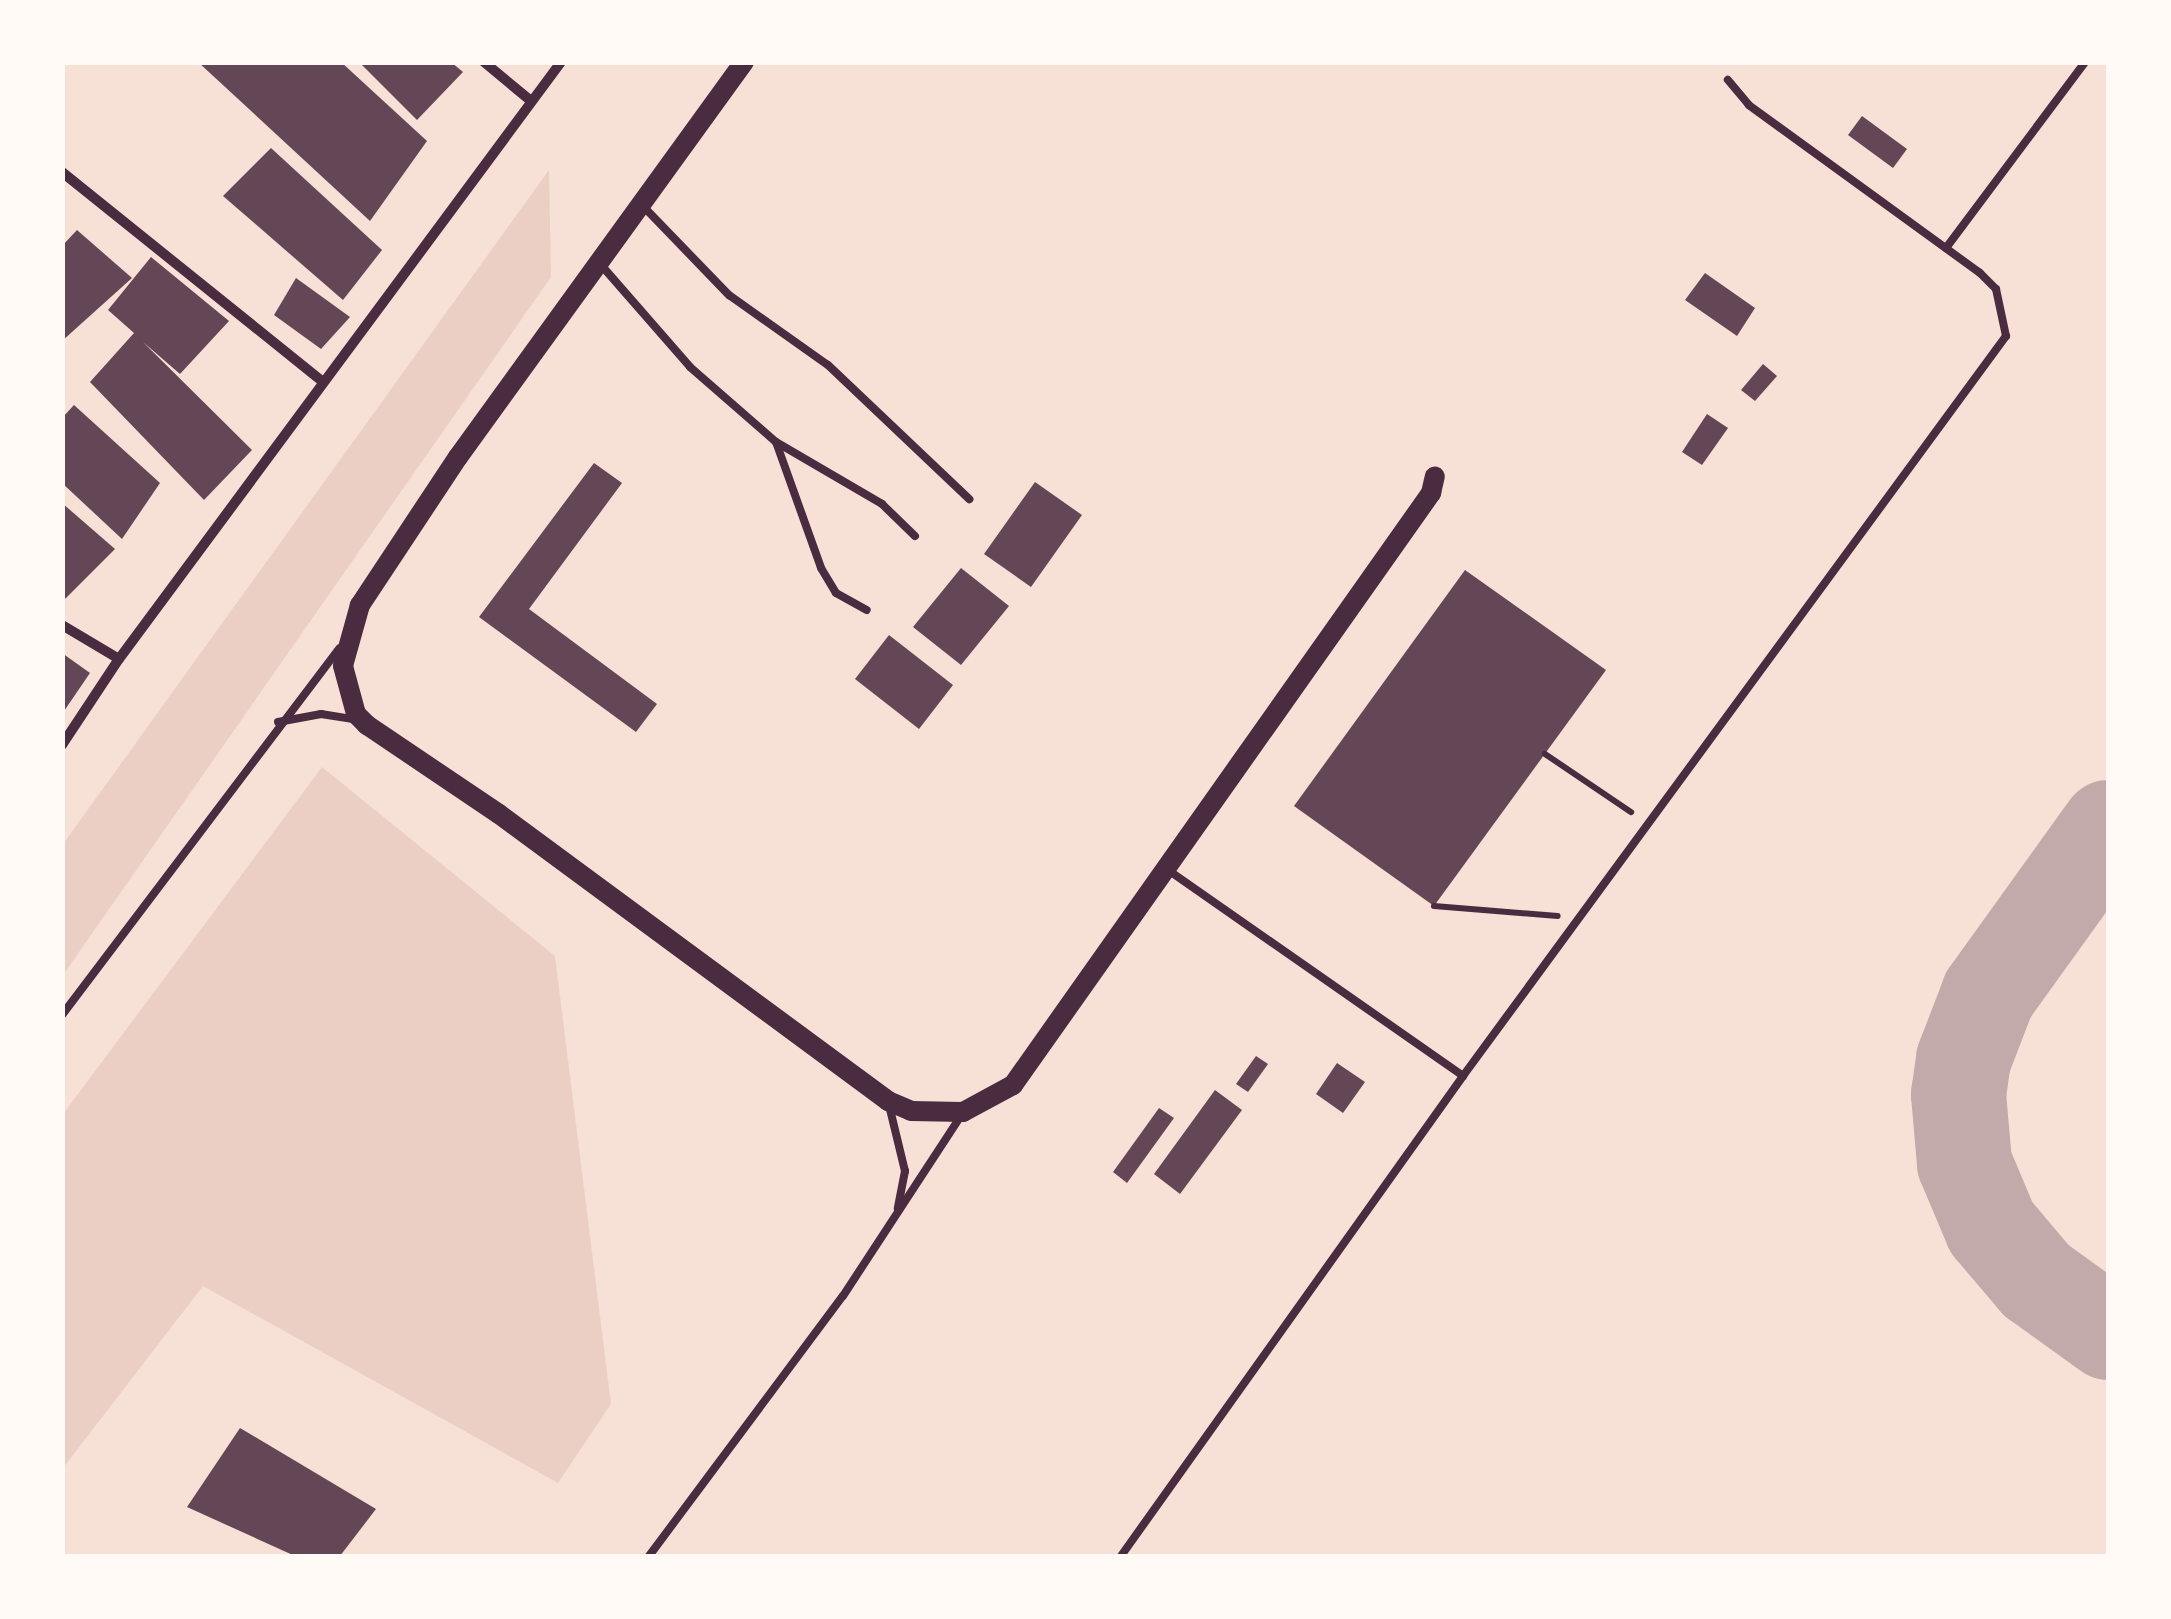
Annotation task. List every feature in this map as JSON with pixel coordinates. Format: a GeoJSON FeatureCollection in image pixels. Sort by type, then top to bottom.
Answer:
{"type":"FeatureCollection","features":[{"type":"Feature","properties":{"kind":"main road"},"geometry":{"type":"LineString","coordinates":[[744,62],[447,474],[360,605],[343,666],[356,714],[367,725],[499,814],[888,1101],[911,1111],[963,1112],[1013,1085],[1431,493],[1435,476]]}},
{"type":"Feature","properties":{"kind":"street"},"geometry":{"type":"LineString","coordinates":[[484,62],[531,101]]}},
{"type":"Feature","properties":{"kind":"street"},"geometry":{"type":"LineString","coordinates":[[62,745],[119,659],[561,62]]}},
{"type":"Feature","properties":{"kind":"street"},"geometry":{"type":"LineString","coordinates":[[62,172],[322,382]]}},
{"type":"Feature","properties":{"kind":"street"},"geometry":{"type":"LineString","coordinates":[[62,625],[119,659]]}},
{"type":"Feature","properties":{"kind":"lane"},"geometry":{"type":"LineString","coordinates":[[1946,248],[2085,62]]}},
{"type":"Feature","properties":{"kind":"lane"},"geometry":{"type":"LineString","coordinates":[[1121,1556],[1463,1076],[1576,928],[2006,336],[1996,289],[1749,104],[1728,80]]}},
{"type":"Feature","properties":{"kind":"lane"},"geometry":{"type":"LineString","coordinates":[[641,204],[729,295],[828,365],[969,499]]}},
{"type":"Feature","properties":{"kind":"lane"},"geometry":{"type":"LineString","coordinates":[[599,263],[690,367],[776,442],[882,504],[915,536]]}},
{"type":"Feature","properties":{"kind":"lane"},"geometry":{"type":"LineString","coordinates":[[776,442],[822,568],[836,593],[867,610]]}},
{"type":"Feature","properties":{"kind":"lane"},"geometry":{"type":"LineString","coordinates":[[62,1015],[278,722],[352,634]]}},
{"type":"Feature","properties":{"kind":"lane"},"geometry":{"type":"LineString","coordinates":[[278,722],[342,714],[367,725]]}},
{"type":"Feature","properties":{"kind":"lane"},"geometry":{"type":"LineString","coordinates":[[1168,870],[1463,1076]]}},
{"type":"Feature","properties":{"kind":"lane"},"geometry":{"type":"LineString","coordinates":[[843,1296],[898,1210],[905,1171],[888,1101]]}},
{"type":"Feature","properties":{"kind":"lane"},"geometry":{"type":"LineString","coordinates":[[648,1556],[843,1296],[963,1112]]}},
{"type":"Feature","properties":{"kind":"path"},"geometry":{"type":"LineString","coordinates":[[1545,754],[1648,826]]}},
{"type":"Feature","properties":{"kind":"path"},"geometry":{"type":"LineString","coordinates":[[1434,906],[1558,916],[1576,928]]}},
{"type":"Feature","properties":{"kind":"shaded area"},"geometry":{"type":"Polygon","coordinates":[[[549,170],[551,277],[63,975],[63,844],[549,170]]]}},
{"type":"Feature","properties":{"kind":"shaded area"},"geometry":{"type":"Polygon","coordinates":[[[322,767],[555,956],[611,1404],[558,1483],[203,1286],[63,1468],[63,1114],[322,767]]]}},
{"type":"Feature","properties":{"kind":"building"},"geometry":{"type":"Polygon","coordinates":[[[198,62],[341,62],[427,141],[370,221],[198,62]]]}},
{"type":"Feature","properties":{"kind":"building"},"geometry":{"type":"Polygon","coordinates":[[[359,62],[451,62],[463,72],[417,120],[359,62]]]}},
{"type":"Feature","properties":{"kind":"building"},"geometry":{"type":"Polygon","coordinates":[[[1862,116],[1907,149],[1893,168],[1848,135],[1862,116]]]}},
{"type":"Feature","properties":{"kind":"building"},"geometry":{"type":"Polygon","coordinates":[[[271,148],[382,250],[343,300],[223,196],[271,148]]]}},
{"type":"Feature","properties":{"kind":"building"},"geometry":{"type":"Polygon","coordinates":[[[77,230],[132,278],[62,341],[62,246],[77,230]]]}},
{"type":"Feature","properties":{"kind":"building"},"geometry":{"type":"Polygon","coordinates":[[[151,257],[229,321],[180,374],[143,342],[252,450],[204,500],[90,382],[134,333],[108,310],[151,257]]]}},
{"type":"Feature","properties":{"kind":"building"},"geometry":{"type":"Polygon","coordinates":[[[1705,273],[1755,308],[1737,336],[1685,300],[1705,273]]]}},
{"type":"Feature","properties":{"kind":"building"},"geometry":{"type":"Polygon","coordinates":[[[296,278],[350,317],[321,349],[274,315],[296,278]]]}},
{"type":"Feature","properties":{"kind":"building"},"geometry":{"type":"Polygon","coordinates":[[[1763,364],[1777,376],[1755,401],[1741,390],[1763,364]]]}},
{"type":"Feature","properties":{"kind":"building"},"geometry":{"type":"Polygon","coordinates":[[[74,405],[160,483],[122,539],[62,483],[62,418],[74,405]]]}},
{"type":"Feature","properties":{"kind":"building"},"geometry":{"type":"Polygon","coordinates":[[[1707,414],[1728,428],[1702,465],[1682,452],[1707,414]]]}},
{"type":"Feature","properties":{"kind":"building"},"geometry":{"type":"Polygon","coordinates":[[[594,463],[622,483],[529,609],[657,704],[636,732],[479,617],[594,463]]]}},
{"type":"Feature","properties":{"kind":"building"},"geometry":{"type":"Polygon","coordinates":[[[1035,482],[1082,515],[1031,587],[984,554],[1035,482]]]}},
{"type":"Feature","properties":{"kind":"building"},"geometry":{"type":"Polygon","coordinates":[[[62,503],[115,549],[62,602],[62,503]]]}},
{"type":"Feature","properties":{"kind":"building"},"geometry":{"type":"Polygon","coordinates":[[[961,568],[1009,606],[961,665],[913,627],[961,568]]]}},
{"type":"Feature","properties":{"kind":"building"},"geometry":{"type":"Polygon","coordinates":[[[1465,570],[1606,670],[1434,906],[1294,806],[1465,570]]]}},
{"type":"Feature","properties":{"kind":"building"},"geometry":{"type":"Polygon","coordinates":[[[889,635],[953,685],[919,729],[855,679],[889,635]]]}},
{"type":"Feature","properties":{"kind":"building"},"geometry":{"type":"Polygon","coordinates":[[[62,653],[90,673],[62,714],[62,653]]]}},
{"type":"Feature","properties":{"kind":"building"},"geometry":{"type":"Polygon","coordinates":[[[1256,1056],[1268,1064],[1248,1092],[1236,1084],[1256,1056]]]}},
{"type":"Feature","properties":{"kind":"building"},"geometry":{"type":"Polygon","coordinates":[[[1337,1063],[1365,1082],[1343,1113],[1316,1094],[1337,1063]]]}},
{"type":"Feature","properties":{"kind":"building"},"geometry":{"type":"Polygon","coordinates":[[[1215,1090],[1242,1110],[1180,1194],[1154,1174],[1215,1090]]]}},
{"type":"Feature","properties":{"kind":"building"},"geometry":{"type":"Polygon","coordinates":[[[1159,1108],[1174,1118],[1127,1183],[1113,1172],[1159,1108]]]}},
{"type":"Feature","properties":{"kind":"building"},"geometry":{"type":"Polygon","coordinates":[[[240,1428],[376,1509],[340,1556],[295,1556],[187,1507],[240,1428]]]}},
{"type":"Feature","properties":{"kind":"taxiway"},"geometry":{"type":"LineString","coordinates":[[2108,827],[1988,994],[1963,1059],[1958,1094],[1964,1163],[1991,1227],[2036,1280],[2108,1332]]}}]}
